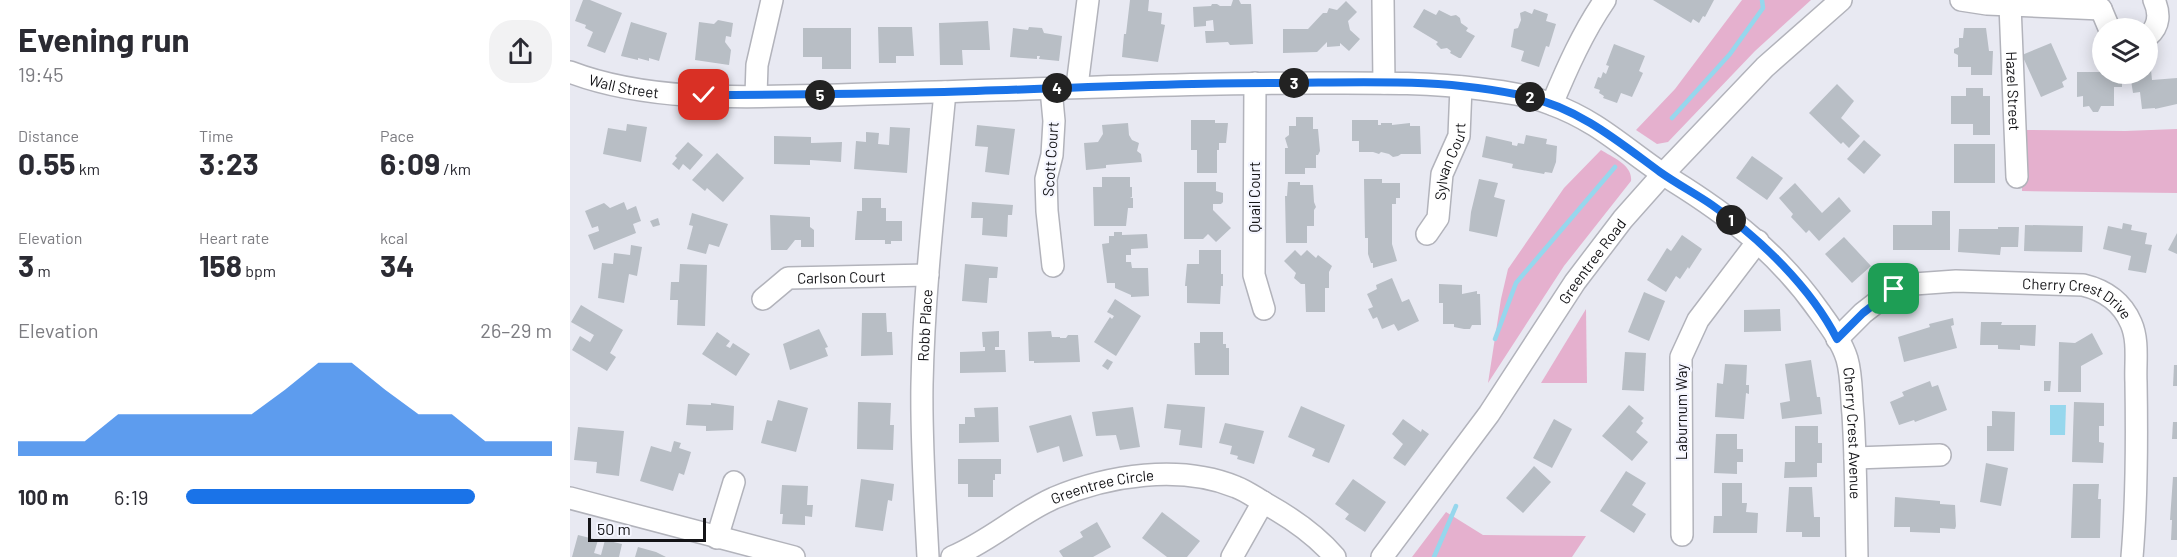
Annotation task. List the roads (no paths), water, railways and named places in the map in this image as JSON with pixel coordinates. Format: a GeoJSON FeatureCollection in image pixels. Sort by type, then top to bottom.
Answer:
{"type":"FeatureCollection","features":[{"type":"Feature","properties":{"kind":"street"},"geometry":{"type":"LineString","coordinates":[[756,95],[757,65],[772,0]]}},
{"type":"Feature","properties":{"kind":"street"},"geometry":{"type":"LineString","coordinates":[[1077,86],[1088,0]]}},
{"type":"Feature","properties":{"kind":"street"},"geometry":{"type":"LineString","coordinates":[[1383,0],[1384,83]]}},
{"type":"Feature","properties":{"kind":"street"},"geometry":{"type":"LineString","coordinates":[[1552,104],[1566,69],[1605,0]]}},
{"type":"Feature","properties":{"kind":"street","name":"Greentree Road"},"geometry":{"type":"LineString","coordinates":[[1382,557],[1489,414],[1575,282],[1623,219],[1764,68],[1841,0]]}},
{"type":"Feature","properties":{"kind":"street"},"geometry":{"type":"LineString","coordinates":[[1961,0],[2107,13]]}},
{"type":"Feature","properties":{"kind":"street"},"geometry":{"type":"LineString","coordinates":[[2154,0],[2158,18]]}},
{"type":"Feature","properties":{"kind":"street","name":"Hazel Street"},"geometry":{"type":"LineString","coordinates":[[2010,5],[2017,177]]}},
{"type":"Feature","properties":{"kind":"street","name":"Wall Street"},"geometry":{"type":"LineString","coordinates":[[570,72],[597,82],[666,94],[945,92],[1077,86],[1255,83],[1427,83],[1518,95],[1552,104],[1600,128],[1663,174]]}},
{"type":"Feature","properties":{"kind":"street","name":"Quail Court"},"geometry":{"type":"LineString","coordinates":[[1255,83],[1254,275],[1264,309]]}},
{"type":"Feature","properties":{"kind":"street","name":"Sylvan Court"},"geometry":{"type":"LineString","coordinates":[[1427,234],[1438,218],[1442,174],[1459,136],[1461,87]]}},
{"type":"Feature","properties":{"kind":"street","name":"Scott Court"},"geometry":{"type":"LineString","coordinates":[[1051,88],[1054,121],[1052,155],[1046,179],[1053,266]]}},
{"type":"Feature","properties":{"kind":"street","name":"Robb Place"},"geometry":{"type":"LineString","coordinates":[[928,557],[922,384],[928,275],[945,92]]}},
{"type":"Feature","properties":{"kind":"street","name":"Cherry Crest Avenue"},"geometry":{"type":"LineString","coordinates":[[1663,174],[1714,206],[1758,241],[1784,267],[1812,302],[1837,339],[1846,357],[1850,376],[1855,458],[1857,557]]}},
{"type":"Feature","properties":{"kind":"street","name":"Laburnum Way"},"geometry":{"type":"LineString","coordinates":[[1682,535],[1681,357],[1698,320],[1758,241]]}},
{"type":"Feature","properties":{"kind":"street","name":"Carlson Court"},"geometry":{"type":"LineString","coordinates":[[763,299],[788,278],[928,275]]}},
{"type":"Feature","properties":{"kind":"street","name":"Cherry Crest Drive"},"geometry":{"type":"LineString","coordinates":[[1837,339],[1863,313],[1894,289],[1914,284],[1956,281],[2083,285],[2107,294],[2124,310],[2135,336],[2137,462],[2132,557]]}},
{"type":"Feature","properties":{"kind":"street"},"geometry":{"type":"LineString","coordinates":[[1855,458],[1940,455]]}},
{"type":"Feature","properties":{"kind":"street","name":"Greentree Circle"},"geometry":{"type":"LineString","coordinates":[[952,557],[970,549],[1053,499],[1079,489],[1135,477],[1198,476],[1239,488],[1289,516],[1323,542],[1335,557]]}},
{"type":"Feature","properties":{"kind":"street"},"geometry":{"type":"LineString","coordinates":[[717,538],[734,482]]}},
{"type":"Feature","properties":{"kind":"street"},"geometry":{"type":"LineString","coordinates":[[570,498],[794,557]]}},
{"type":"Feature","properties":{"kind":"street"},"geometry":{"type":"LineString","coordinates":[[1232,557],[1263,502]]}},
{"type":"Feature","properties":{"kind":"water"},"geometry":{"type":"Polygon","coordinates":[[[2050,405],[2066,405],[2065,435],[2050,435],[2050,405]]]}},
{"type":"Feature","properties":{"kind":"waterway"},"geometry":{"type":"LineString","coordinates":[[1672,118],[1730,54],[1763,8],[1762,0]]}},
{"type":"Feature","properties":{"kind":"waterway"},"geometry":{"type":"LineString","coordinates":[[1495,339],[1516,283],[1615,167]]}},
{"type":"Feature","properties":{"kind":"waterway"},"geometry":{"type":"LineString","coordinates":[[1434,557],[1456,506]]}}]}
